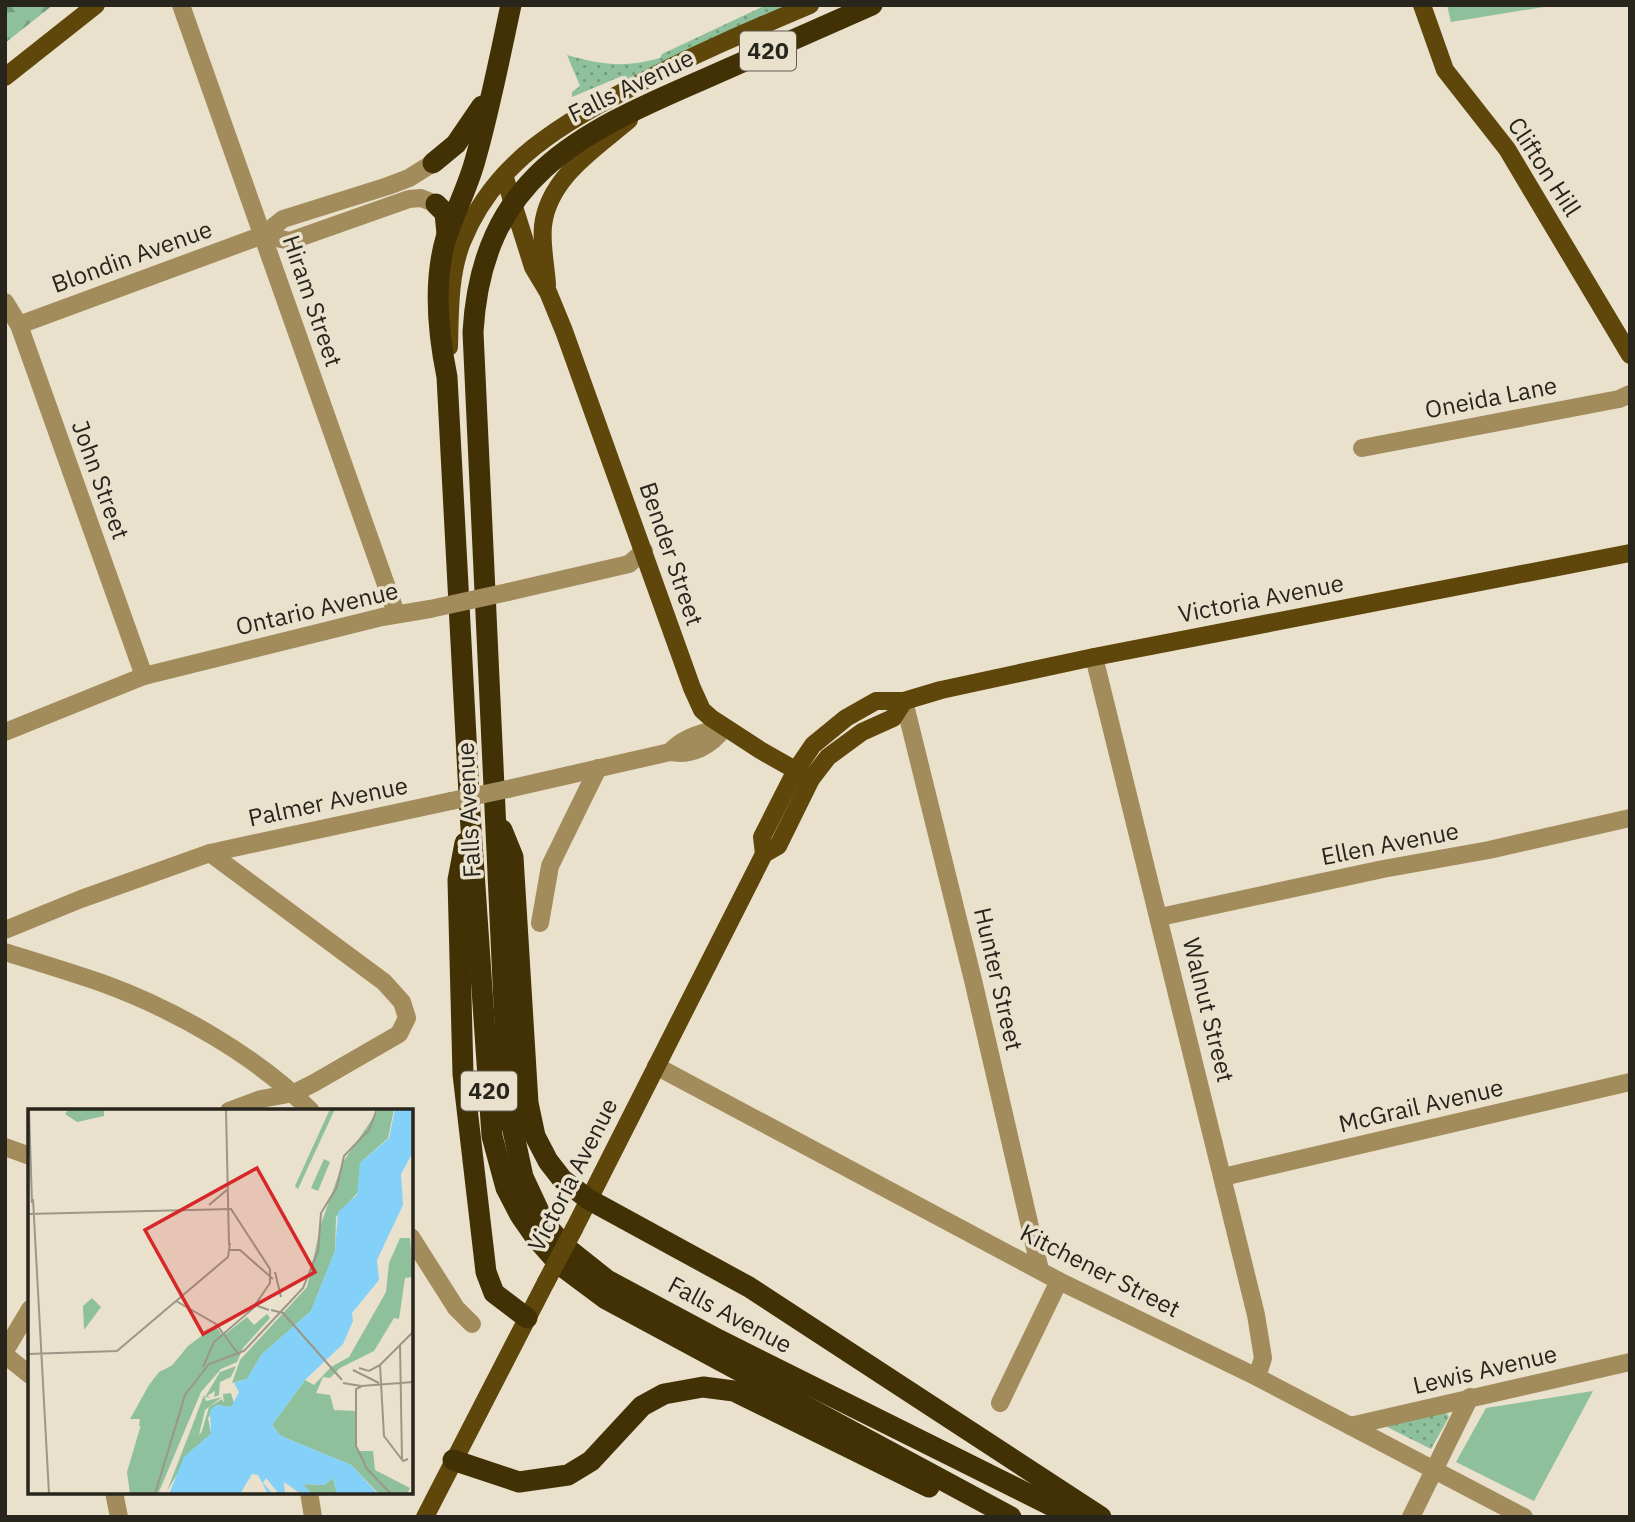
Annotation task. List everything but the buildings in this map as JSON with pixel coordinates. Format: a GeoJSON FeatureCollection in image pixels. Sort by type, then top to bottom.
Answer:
{"type":"FeatureCollection","features":[{"type":"Feature","properties":{"kind":"highway"},"geometry":{"type":"LineString","coordinates":[[447,377],[441,346],[439,290],[447,236],[473,167],[511,5]]}},
{"type":"Feature","properties":{"kind":"highway","name":"Falls Avenue"},"geometry":{"type":"LineString","coordinates":[[872,5],[649,103],[611,121],[564,150],[542,168],[513,201],[485,262],[477,292],[473,332],[509,1112],[523,1177],[545,1224],[568,1249],[607,1280],[744,1352],[1074,1517]]}},
{"type":"Feature","properties":{"kind":"highway"},"geometry":{"type":"LineString","coordinates":[[433,163],[456,145],[466,132],[487,97],[495,75]]}},
{"type":"Feature","properties":{"kind":"highway"},"geometry":{"type":"LineString","coordinates":[[436,204],[445,214],[447,236]]}},
{"type":"Feature","properties":{"kind":"highway","name":"Falls Avenue"},"geometry":{"type":"LineString","coordinates":[[447,377],[470,814],[492,1136],[506,1188],[536,1238],[559,1264],[630,1314],[1002,1512]]}},
{"type":"Feature","properties":{"kind":"highway"},"geometry":{"type":"LineString","coordinates":[[470,814],[458,880],[463,1074],[475,1183],[486,1272],[494,1293],[527,1318]]}},
{"type":"Feature","properties":{"kind":"highway"},"geometry":{"type":"LineString","coordinates":[[496,815],[513,857],[528,1103],[535,1136],[562,1180],[588,1199],[750,1287],[1101,1517]]}},
{"type":"Feature","properties":{"kind":"highway"},"geometry":{"type":"LineString","coordinates":[[453,1460],[519,1482],[568,1475],[591,1461],[642,1406],[664,1394],[703,1387],[734,1391],[920,1485],[1002,1512]]}},
{"type":"Feature","properties":{"kind":"main road"},"geometry":{"type":"LineString","coordinates":[[5,77],[96,5]]}},
{"type":"Feature","properties":{"kind":"main road","name":"Falls Avenue"},"geometry":{"type":"LineString","coordinates":[[447,377],[450,300],[457,258],[480,206],[504,175],[535,145],[561,125],[676,64],[810,5]]}},
{"type":"Feature","properties":{"kind":"main road","name":"Clifton Hill"},"geometry":{"type":"LineString","coordinates":[[1422,5],[1445,69],[1507,149],[1630,355]]}},
{"type":"Feature","properties":{"kind":"main road","name":"Bender Street"},"geometry":{"type":"LineString","coordinates":[[548,292],[543,222],[551,198],[573,168],[649,103]]}},
{"type":"Feature","properties":{"kind":"main road","name":"Bender Street"},"geometry":{"type":"LineString","coordinates":[[504,175],[533,267],[548,292],[595,413],[702,710],[724,728],[804,774]]}},
{"type":"Feature","properties":{"kind":"main road","name":"Victoria Avenue"},"geometry":{"type":"LineString","coordinates":[[425,1517],[764,854],[762,837],[804,774],[813,745],[846,718],[876,701],[904,701],[941,690],[1094,657],[1630,553]]}},
{"type":"Feature","properties":{"kind":"street","name":"Hiram Street"},"geometry":{"type":"LineString","coordinates":[[181,5],[396,613]]}},
{"type":"Feature","properties":{"kind":"street","name":"Blondin Avenue"},"geometry":{"type":"LineString","coordinates":[[19,325],[263,235],[283,219],[409,178],[433,163]]}},
{"type":"Feature","properties":{"kind":"street","name":"Blondin Avenue"},"geometry":{"type":"LineString","coordinates":[[263,235],[290,241],[409,200],[421,198],[436,204]]}},
{"type":"Feature","properties":{"kind":"street","name":"John Street"},"geometry":{"type":"LineString","coordinates":[[5,302],[19,325],[144,676]]}},
{"type":"Feature","properties":{"kind":"street","name":"Oneida Lane"},"geometry":{"type":"LineString","coordinates":[[1362,449],[1619,399],[1630,394]]}},
{"type":"Feature","properties":{"kind":"street","name":"Ontario Avenue"},"geometry":{"type":"LineString","coordinates":[[5,732],[144,676],[396,613],[508,592],[629,564],[644,551]]}},
{"type":"Feature","properties":{"kind":"street","name":"Walnut Street"},"geometry":{"type":"LineString","coordinates":[[1094,657],[1256,1315],[1263,1358],[1257,1377]]}},
{"type":"Feature","properties":{"kind":"street","name":"Hunter Street"},"geometry":{"type":"LineString","coordinates":[[904,701],[974,980],[1040,1270]]}},
{"type":"Feature","properties":{"kind":"street","name":"Palmer Avenue"},"geometry":{"type":"LineString","coordinates":[[5,930],[81,899],[210,853],[670,752],[684,754],[715,740],[724,728]]}},
{"type":"Feature","properties":{"kind":"street"},"geometry":{"type":"LineString","coordinates":[[540,923],[550,866],[598,768]]}},
{"type":"Feature","properties":{"kind":"street","name":"Ellen Avenue"},"geometry":{"type":"LineString","coordinates":[[1160,917],[1383,869],[1489,850],[1630,818]]}},
{"type":"Feature","properties":{"kind":"street"},"geometry":{"type":"LineString","coordinates":[[210,853],[384,982],[401,1002],[407,1018],[399,1034],[294,1093],[261,1099],[234,1109]]}},
{"type":"Feature","properties":{"kind":"street"},"geometry":{"type":"LineString","coordinates":[[5,952],[104,984],[174,1014],[238,1053],[294,1093],[309,1109]]}},
{"type":"Feature","properties":{"kind":"street","name":"Kitchener Street"},"geometry":{"type":"LineString","coordinates":[[656,1066],[1059,1281],[1257,1377],[1524,1517]]}},
{"type":"Feature","properties":{"kind":"street","name":"McGrail Avenue"},"geometry":{"type":"LineString","coordinates":[[1223,1177],[1630,1082]]}},
{"type":"Feature","properties":{"kind":"street"},"geometry":{"type":"LineString","coordinates":[[5,1147],[28,1155]]}},
{"type":"Feature","properties":{"kind":"street"},"geometry":{"type":"LineString","coordinates":[[413,1240],[456,1308],[472,1324]]}},
{"type":"Feature","properties":{"kind":"street"},"geometry":{"type":"LineString","coordinates":[[1000,1403],[1059,1281]]}},
{"type":"Feature","properties":{"kind":"street"},"geometry":{"type":"LineString","coordinates":[[28,1313],[5,1353],[28,1373]]}},
{"type":"Feature","properties":{"kind":"street","name":"Lewis Avenue"},"geometry":{"type":"LineString","coordinates":[[1350,1426],[1630,1362]]}},
{"type":"Feature","properties":{"kind":"street"},"geometry":{"type":"LineString","coordinates":[[1411,1517],[1470,1397]]}},
{"type":"Feature","properties":{"kind":"street"},"geometry":{"type":"LineString","coordinates":[[114,1494],[119,1517]]}},
{"type":"Feature","properties":{"kind":"street"},"geometry":{"type":"LineString","coordinates":[[309,1494],[313,1517]]}},
{"type":"Feature","properties":{"kind":"green space"},"geometry":{"type":"Polygon","coordinates":[[[5,5],[53,5],[5,43],[5,5]]]}},
{"type":"Feature","properties":{"kind":"green space"},"geometry":{"type":"Polygon","coordinates":[[[766,5],[797,5],[627,79],[622,76],[572,97],[572,92],[580,86],[567,55],[614,64],[660,58],[662,54],[766,5]]]}},
{"type":"Feature","properties":{"kind":"green space"},"geometry":{"type":"Polygon","coordinates":[[[1447,5],[1556,5],[1451,22],[1447,5]]]}},
{"type":"Feature","properties":{"kind":"green space"},"geometry":{"type":"Polygon","coordinates":[[[1593,1391],[1534,1501],[1456,1462],[1486,1408],[1593,1391]]]}},
{"type":"Feature","properties":{"kind":"green space"},"geometry":{"type":"Polygon","coordinates":[[[1446,1412],[1449,1417],[1431,1449],[1387,1427],[1388,1424],[1446,1412]]]}}]}
